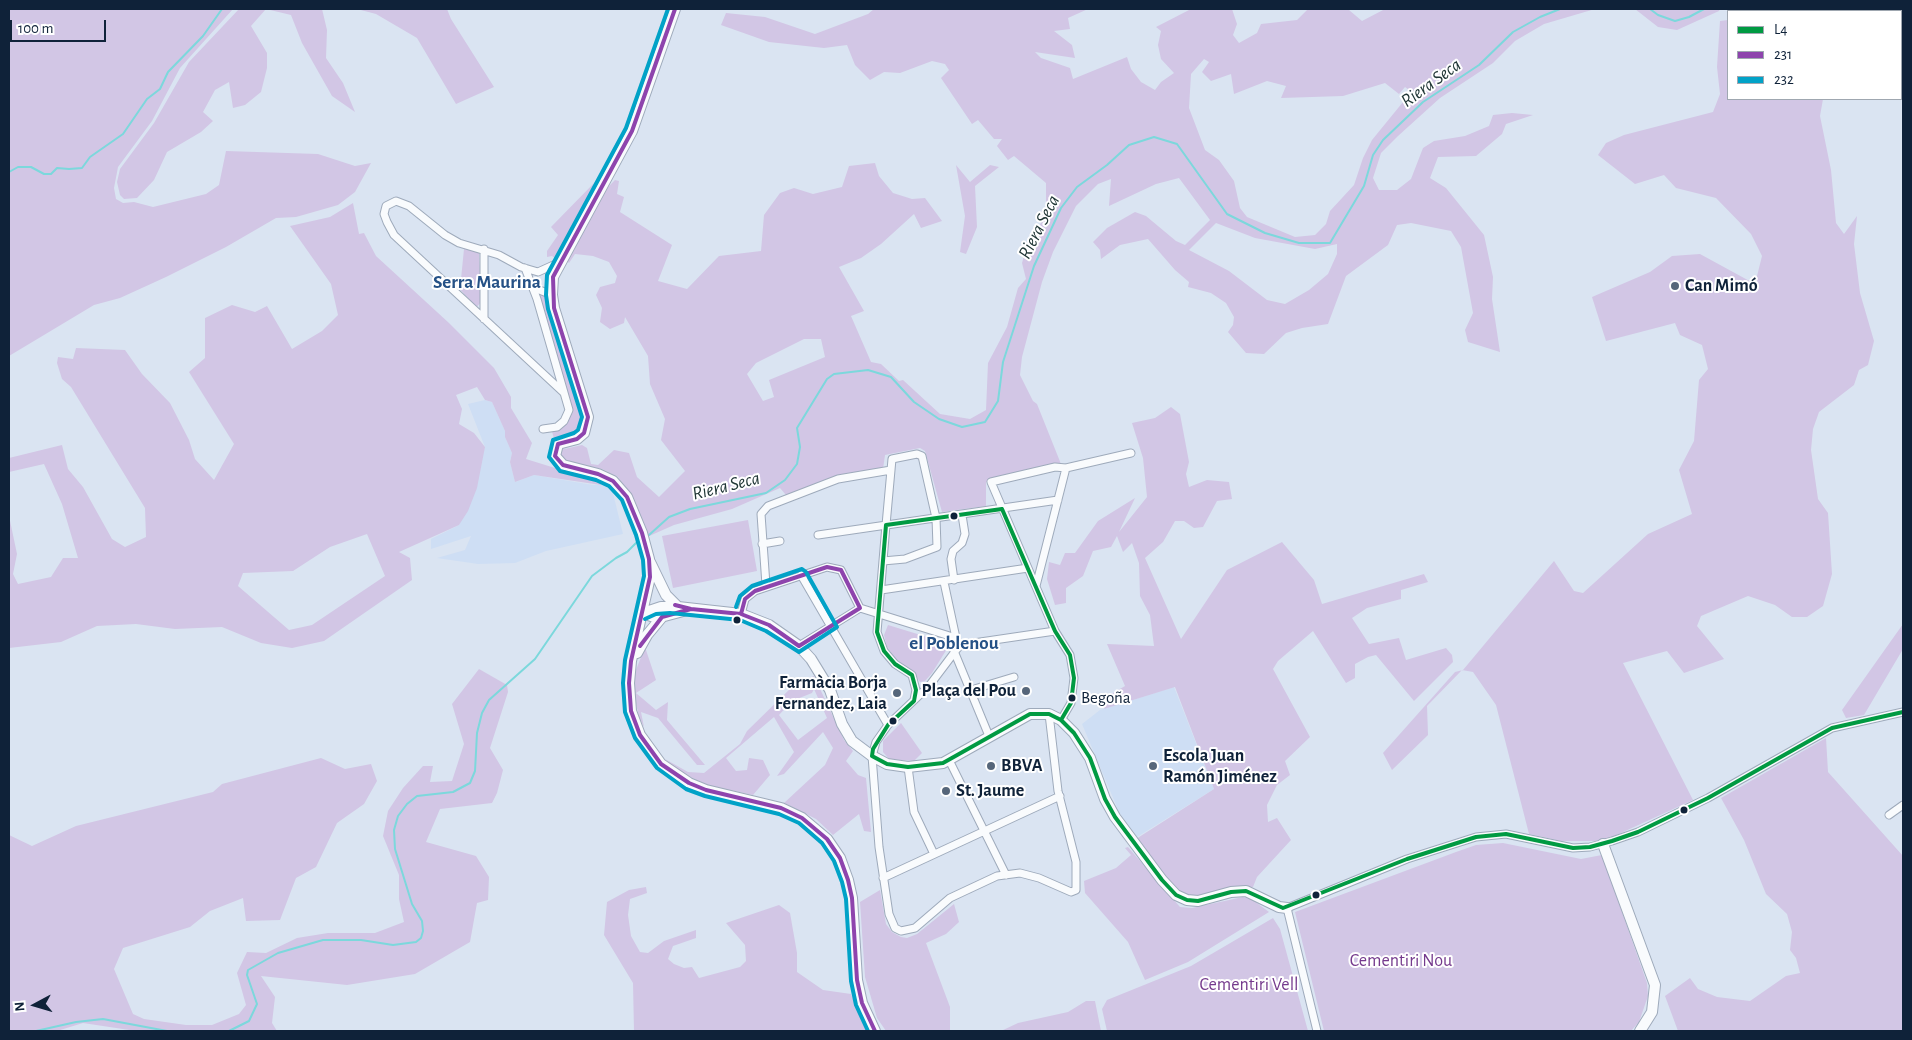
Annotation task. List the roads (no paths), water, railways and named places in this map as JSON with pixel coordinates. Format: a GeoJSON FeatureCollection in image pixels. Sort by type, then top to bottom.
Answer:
{"type":"FeatureCollection","features":[{"type":"Feature","properties":{"kind":"main road"},"geometry":{"type":"LineString","coordinates":[[675,9],[632,131],[560,262],[553,277],[552,296],[556,318],[588,417],[584,433],[577,439],[558,444],[555,456],[566,466],[604,476],[621,489],[632,506],[649,559],[666,595],[678,607]]}},
{"type":"Feature","properties":{"kind":"main road"},"geometry":{"type":"LineString","coordinates":[[649,559],[649,585],[630,670],[629,694],[633,718],[645,744],[661,764],[680,778],[697,787],[769,803],[792,812],[810,824],[831,845],[848,880],[852,898],[857,980],[862,1003],[875,1031]]}},
{"type":"Feature","properties":{"kind":"main road"},"geometry":{"type":"LineString","coordinates":[[643,613],[661,607],[678,607],[741,614],[768,625],[799,646],[811,659],[830,690],[842,724],[852,741],[872,756],[887,764],[908,768],[949,760],[1030,714],[1049,714],[1061,720],[1074,733],[1090,758],[1105,799],[1115,817],[1162,880],[1176,895],[1187,900],[1198,901],[1231,892],[1246,891],[1279,907],[1287,908]]}},
{"type":"Feature","properties":{"kind":"main road"},"geometry":{"type":"LineString","coordinates":[[643,613],[652,618],[691,609]]}},
{"type":"Feature","properties":{"kind":"main road"},"geometry":{"type":"LineString","coordinates":[[630,670],[642,642],[662,617]]}},
{"type":"Feature","properties":{"kind":"main road"},"geometry":{"type":"LineString","coordinates":[[1604,844],[1655,984],[1653,1008],[1640,1031]]}},
{"type":"Feature","properties":{"kind":"street"},"geometry":{"type":"LineString","coordinates":[[553,277],[549,274],[525,268],[484,249],[459,243],[445,235],[408,206],[396,201],[386,206],[384,214],[394,235],[564,393]]}},
{"type":"Feature","properties":{"kind":"street"},"geometry":{"type":"LineString","coordinates":[[484,249],[484,319]]}},
{"type":"Feature","properties":{"kind":"street"},"geometry":{"type":"LineString","coordinates":[[536,297],[537,289],[535,282],[538,272],[560,262]]}},
{"type":"Feature","properties":{"kind":"street"},"geometry":{"type":"LineString","coordinates":[[525,268],[536,297],[569,410],[564,421],[557,427],[544,429]]}},
{"type":"Feature","properties":{"kind":"street"},"geometry":{"type":"LineString","coordinates":[[537,289],[552,296]]}},
{"type":"Feature","properties":{"kind":"street"},"geometry":{"type":"LineString","coordinates":[[1061,720],[1071,703],[1074,678],[1070,655],[1055,631],[992,482],[1055,467],[1066,468],[1131,453]]}},
{"type":"Feature","properties":{"kind":"street"},"geometry":{"type":"LineString","coordinates":[[883,561],[906,559],[937,546],[936,518],[922,456],[917,454],[892,459],[883,561],[880,613],[877,632],[884,651],[895,664],[912,675],[916,690],[914,701]]}},
{"type":"Feature","properties":{"kind":"street"},"geometry":{"type":"LineString","coordinates":[[1036,586],[1066,468]]}},
{"type":"Feature","properties":{"kind":"street"},"geometry":{"type":"LineString","coordinates":[[766,585],[761,514],[768,506],[838,479],[891,470]]}},
{"type":"Feature","properties":{"kind":"street"},"geometry":{"type":"LineString","coordinates":[[818,535],[1058,500]]}},
{"type":"Feature","properties":{"kind":"street"},"geometry":{"type":"LineString","coordinates":[[954,580],[950,559],[953,551],[962,543],[965,534],[962,514]]}},
{"type":"Feature","properties":{"kind":"street"},"geometry":{"type":"LineString","coordinates":[[762,544],[780,541]]}},
{"type":"Feature","properties":{"kind":"street"},"geometry":{"type":"LineString","coordinates":[[741,614],[745,599],[755,590],[827,567],[841,570],[860,608]]}},
{"type":"Feature","properties":{"kind":"street"},"geometry":{"type":"LineString","coordinates":[[881,590],[1028,568]]}},
{"type":"Feature","properties":{"kind":"street"},"geometry":{"type":"LineString","coordinates":[[801,575],[888,725]]}},
{"type":"Feature","properties":{"kind":"street"},"geometry":{"type":"LineString","coordinates":[[799,646],[860,608],[956,638],[944,582]]}},
{"type":"Feature","properties":{"kind":"street"},"geometry":{"type":"LineString","coordinates":[[1049,714],[1060,796],[1076,862],[1076,890],[1071,892],[1039,878],[1020,874],[997,876],[950,898],[915,928],[901,931],[895,928],[889,914],[883,878],[872,756],[876,742],[888,725],[929,686],[957,648],[1055,631]]}},
{"type":"Feature","properties":{"kind":"street"},"geometry":{"type":"LineString","coordinates":[[957,648],[989,736]]}},
{"type":"Feature","properties":{"kind":"street"},"geometry":{"type":"LineString","coordinates":[[971,690],[1014,677]]}},
{"type":"Feature","properties":{"kind":"street"},"geometry":{"type":"LineString","coordinates":[[1316,1031],[1287,908],[1407,859],[1476,837],[1506,834],[1573,848],[1604,844],[1638,832],[1703,800],[1832,728],[1903,712]]}},
{"type":"Feature","properties":{"kind":"street"},"geometry":{"type":"LineString","coordinates":[[949,760],[1006,875]]}},
{"type":"Feature","properties":{"kind":"street"},"geometry":{"type":"LineString","coordinates":[[908,768],[914,812],[934,854]]}},
{"type":"Feature","properties":{"kind":"street"},"geometry":{"type":"LineString","coordinates":[[883,878],[1060,796]]}},
{"type":"Feature","properties":{"kind":"street"},"geometry":{"type":"LineString","coordinates":[[1888,814],[1903,804]]}},
{"type":"Feature","properties":{"kind":"waterway"},"geometry":{"type":"LineString","coordinates":[[9,172],[18,167],[31,167],[44,174],[51,174],[57,168],[82,168],[90,157],[123,134],[147,99],[160,89],[168,72],[203,36],[222,9]]}},
{"type":"Feature","properties":{"kind":"waterway","name":"Riera Seca"},"geometry":{"type":"LineString","coordinates":[[649,535],[669,517],[690,509],[766,493],[785,480],[797,464],[800,447],[797,428],[827,379],[834,374],[868,370],[891,377],[914,402],[939,419],[962,427],[985,422],[998,401],[1003,362],[1034,266],[1061,208],[1077,187],[1107,165],[1129,145],[1154,137],[1177,144],[1227,214],[1265,233],[1299,243],[1330,243],[1364,186],[1373,155],[1383,140],[1423,102],[1479,65],[1513,32],[1540,17],[1560,9]]}},
{"type":"Feature","properties":{"kind":"waterway","name":"Riera Seca"},"geometry":{"type":"LineString","coordinates":[[1650,9],[1658,15],[1675,21],[1689,17],[1704,9]]}},
{"type":"Feature","properties":{"kind":"waterway"},"geometry":{"type":"LineString","coordinates":[[229,1031],[249,1021],[257,1004],[247,975],[248,970],[278,953],[323,940],[361,940],[393,945],[416,942],[421,938],[423,931],[422,921],[412,904],[395,849],[394,830],[398,816],[407,804],[417,796],[453,792],[470,783],[475,771],[477,733],[482,713],[489,700],[535,659],[592,576],[627,552],[639,540]]}},
{"type":"Feature","properties":{"kind":"waterway"},"geometry":{"type":"LineString","coordinates":[[36,1031],[76,1022],[103,1019],[167,1031]]}},
{"type":"Feature","properties":{"kind":"place","name":"Can Mimó"},"geometry":{"type":"Point","coordinates":[1675,286]}},
{"type":"Feature","properties":{"kind":"place","name":"Plaça del Pou"},"geometry":{"type":"Point","coordinates":[1026,691]}},
{"type":"Feature","properties":{"kind":"place","name":"Farmàcia Borja Fernandez, Laia"},"geometry":{"type":"Point","coordinates":[897,693]}},
{"type":"Feature","properties":{"kind":"place","name":"Begoña"},"geometry":{"type":"Point","coordinates":[1072,698]}},
{"type":"Feature","properties":{"kind":"place","name":"BBVA"},"geometry":{"type":"Point","coordinates":[991,766]}},
{"type":"Feature","properties":{"kind":"place","name":"Escola Juan Ramón Jiménez"},"geometry":{"type":"Point","coordinates":[1153,766]}},
{"type":"Feature","properties":{"kind":"place","name":"St. Jaume"},"geometry":{"type":"Point","coordinates":[946,791]}},
{"type":"Feature","properties":{"kind":"district","name":"Serra Maurina"},"geometry":{"type":"Point","coordinates":[487,282]}},
{"type":"Feature","properties":{"kind":"district","name":"el Poblenou"},"geometry":{"type":"Point","coordinates":[954,643]}},
{"type":"Feature","properties":{"kind":"park label","name":"Cementiri Nou"},"geometry":{"type":"Point","coordinates":[1401,961]}},
{"type":"Feature","properties":{"kind":"park label","name":"Cementiri Vell"},"geometry":{"type":"Point","coordinates":[1249,985]}}]}
